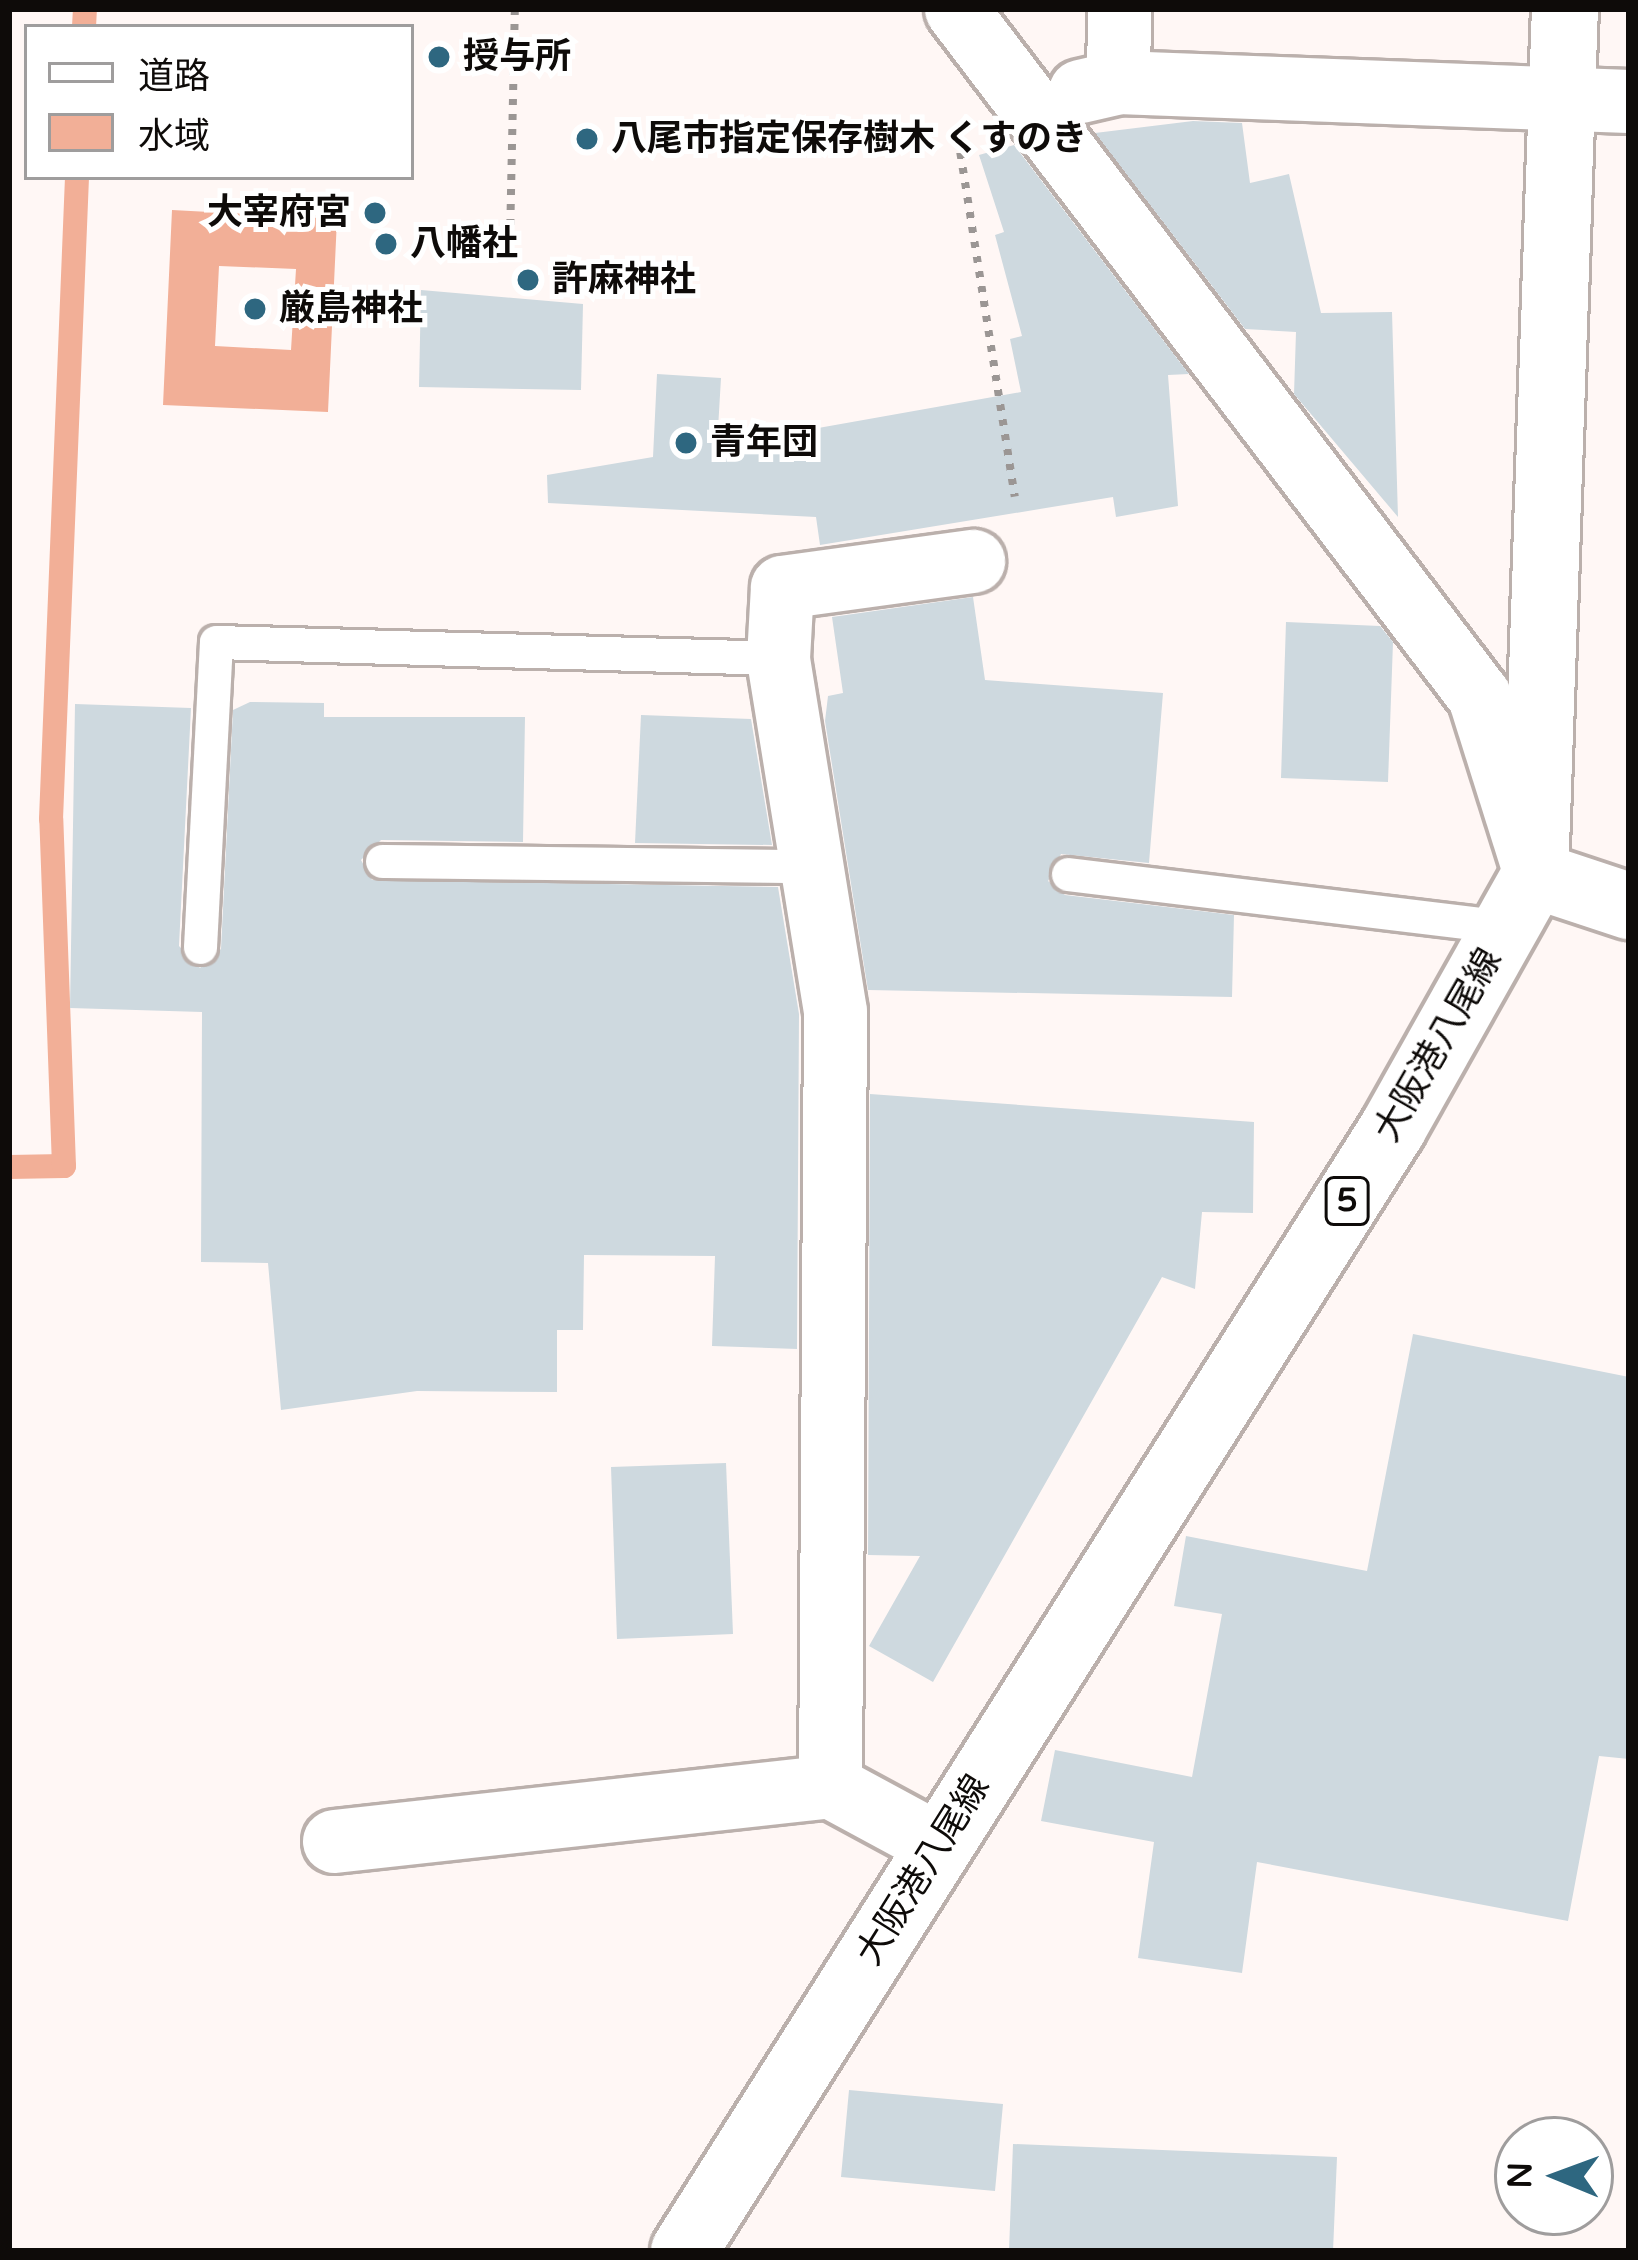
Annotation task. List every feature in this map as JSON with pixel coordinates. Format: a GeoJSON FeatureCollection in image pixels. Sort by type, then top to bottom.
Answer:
{"type":"FeatureCollection","features":[{"type":"Feature","properties":{"kind":"main road","name":"大阪港八尾線"},"geometry":{"type":"LineString","coordinates":[[684,2251],[1393,1128],[1520,901],[1565,9]]}},
{"type":"Feature","properties":{"kind":"main road"},"geometry":{"type":"LineString","coordinates":[[1520,901],[1629,906]]}},
{"type":"Feature","properties":{"kind":"street"},"geometry":{"type":"LineString","coordinates":[[956,9],[1479,696],[1520,901]]}},
{"type":"Feature","properties":{"kind":"street"},"geometry":{"type":"LineString","coordinates":[[1118,82],[1119,9]]}},
{"type":"Feature","properties":{"kind":"street"},"geometry":{"type":"LineString","coordinates":[[1025,104],[1118,82],[1629,101]]}},
{"type":"Feature","properties":{"kind":"street"},"geometry":{"type":"LineString","coordinates":[[830,1786],[835,1011],[778,658],[782,587],[974,561]]}},
{"type":"Feature","properties":{"kind":"street"},"geometry":{"type":"LineString","coordinates":[[334,1841],[830,1786],[939,1845]]}},
{"type":"Feature","properties":{"kind":"lane"},"geometry":{"type":"LineString","coordinates":[[200,947],[216,642],[778,658]]}},
{"type":"Feature","properties":{"kind":"lane"},"geometry":{"type":"LineString","coordinates":[[382,861],[811,866]]}},
{"type":"Feature","properties":{"kind":"lane"},"geometry":{"type":"LineString","coordinates":[[1069,874],[1520,901]]}},
{"type":"Feature","properties":{"kind":"path"},"geometry":{"type":"LineString","coordinates":[[510,240],[515,9]]}},
{"type":"Feature","properties":{"kind":"path"},"geometry":{"type":"LineString","coordinates":[[953,110],[1022,541],[974,561]]}},
{"type":"Feature","properties":{"kind":"path"},"geometry":{"type":"LineString","coordinates":[[290,314],[335,315]]}},
{"type":"Feature","properties":{"kind":"water"},"geometry":{"type":"Polygon","coordinates":[[[172,210],[337,219],[328,412],[163,405],[172,210]],[[219,266],[215,346],[291,350],[296,269],[219,266]]]}},
{"type":"Feature","properties":{"kind":"building"},"geometry":{"type":"Polygon","coordinates":[[[1193,121],[1242,123],[1250,183],[1289,174],[1321,313],[1392,312],[1398,517],[1294,394],[1296,332],[1245,329],[1095,133],[1193,121]]]}},
{"type":"Feature","properties":{"kind":"building"},"geometry":{"type":"Polygon","coordinates":[[[1014,145],[1189,374],[1168,375],[1178,506],[1116,517],[1113,497],[820,545],[816,517],[548,503],[547,475],[653,457],[657,374],[721,378],[717,446],[1021,392],[1010,339],[1022,336],[995,235],[1004,232],[979,155],[1014,145]]]}},
{"type":"Feature","properties":{"kind":"building"},"geometry":{"type":"Polygon","coordinates":[[[421,290],[583,304],[581,390],[419,387],[421,290]]]}},
{"type":"Feature","properties":{"kind":"building"},"geometry":{"type":"Polygon","coordinates":[[[973,597],[985,680],[1163,693],[1149,863],[1061,854],[1048,881],[1065,895],[1234,915],[1232,997],[868,990],[825,721],[828,696],[843,693],[832,617],[973,597]]]}},
{"type":"Feature","properties":{"kind":"building"},"geometry":{"type":"Polygon","coordinates":[[[1286,622],[1380,626],[1393,642],[1388,782],[1281,778],[1286,622]]]}},
{"type":"Feature","properties":{"kind":"building"},"geometry":{"type":"Polygon","coordinates":[[[250,702],[324,703],[324,717],[525,717],[523,842],[381,840],[361,860],[372,880],[778,887],[799,1014],[797,1349],[712,1346],[715,1256],[584,1255],[583,1330],[557,1330],[557,1392],[417,1391],[281,1410],[268,1263],[201,1262],[202,1012],[70,1008],[75,704],[191,708],[179,946],[200,968],[221,949],[233,710],[250,702]]]}},
{"type":"Feature","properties":{"kind":"building"},"geometry":{"type":"Polygon","coordinates":[[[641,715],[751,719],[772,845],[635,843],[641,715]]]}},
{"type":"Feature","properties":{"kind":"building"},"geometry":{"type":"Polygon","coordinates":[[[870,1094],[1254,1122],[1253,1213],[1202,1212],[1195,1289],[1162,1277],[933,1682],[869,1646],[920,1556],[868,1555],[870,1094]]]}},
{"type":"Feature","properties":{"kind":"building"},"geometry":{"type":"Polygon","coordinates":[[[1413,1334],[1629,1377],[1629,1759],[1599,1756],[1568,1921],[1257,1862],[1242,1973],[1138,1958],[1154,1842],[1041,1821],[1055,1750],[1192,1777],[1222,1614],[1174,1606],[1186,1536],[1367,1571],[1413,1334]]]}},
{"type":"Feature","properties":{"kind":"building"},"geometry":{"type":"Polygon","coordinates":[[[726,1463],[733,1634],[617,1639],[611,1467],[726,1463]]]}},
{"type":"Feature","properties":{"kind":"building"},"geometry":{"type":"Polygon","coordinates":[[[849,2090],[1003,2104],[995,2191],[841,2177],[849,2090]]]}},
{"type":"Feature","properties":{"kind":"building"},"geometry":{"type":"Polygon","coordinates":[[[1013,2144],[1337,2157],[1333,2251],[1009,2251],[1013,2144]]]}},
{"type":"Feature","properties":{"kind":"waterway"},"geometry":{"type":"LineString","coordinates":[[84,24],[85,9]]}},
{"type":"Feature","properties":{"kind":"waterway"},"geometry":{"type":"LineString","coordinates":[[9,1167],[64,1166],[51,819],[77,180]]}},
{"type":"Feature","properties":{"kind":"place","name":"授与所"},"geometry":{"type":"Point","coordinates":[439,57]}},
{"type":"Feature","properties":{"kind":"place","name":"八尾市指定保存樹木 くすのき"},"geometry":{"type":"Point","coordinates":[587,139]}},
{"type":"Feature","properties":{"kind":"place","name":"大宰府宮"},"geometry":{"type":"Point","coordinates":[375,213]}},
{"type":"Feature","properties":{"kind":"place","name":"八幡社"},"geometry":{"type":"Point","coordinates":[386,244]}},
{"type":"Feature","properties":{"kind":"place","name":"許麻神社"},"geometry":{"type":"Point","coordinates":[528,280]}},
{"type":"Feature","properties":{"kind":"place","name":"厳島神社"},"geometry":{"type":"Point","coordinates":[255,309]}},
{"type":"Feature","properties":{"kind":"place","name":"青年団"},"geometry":{"type":"Point","coordinates":[686,443]}}]}
